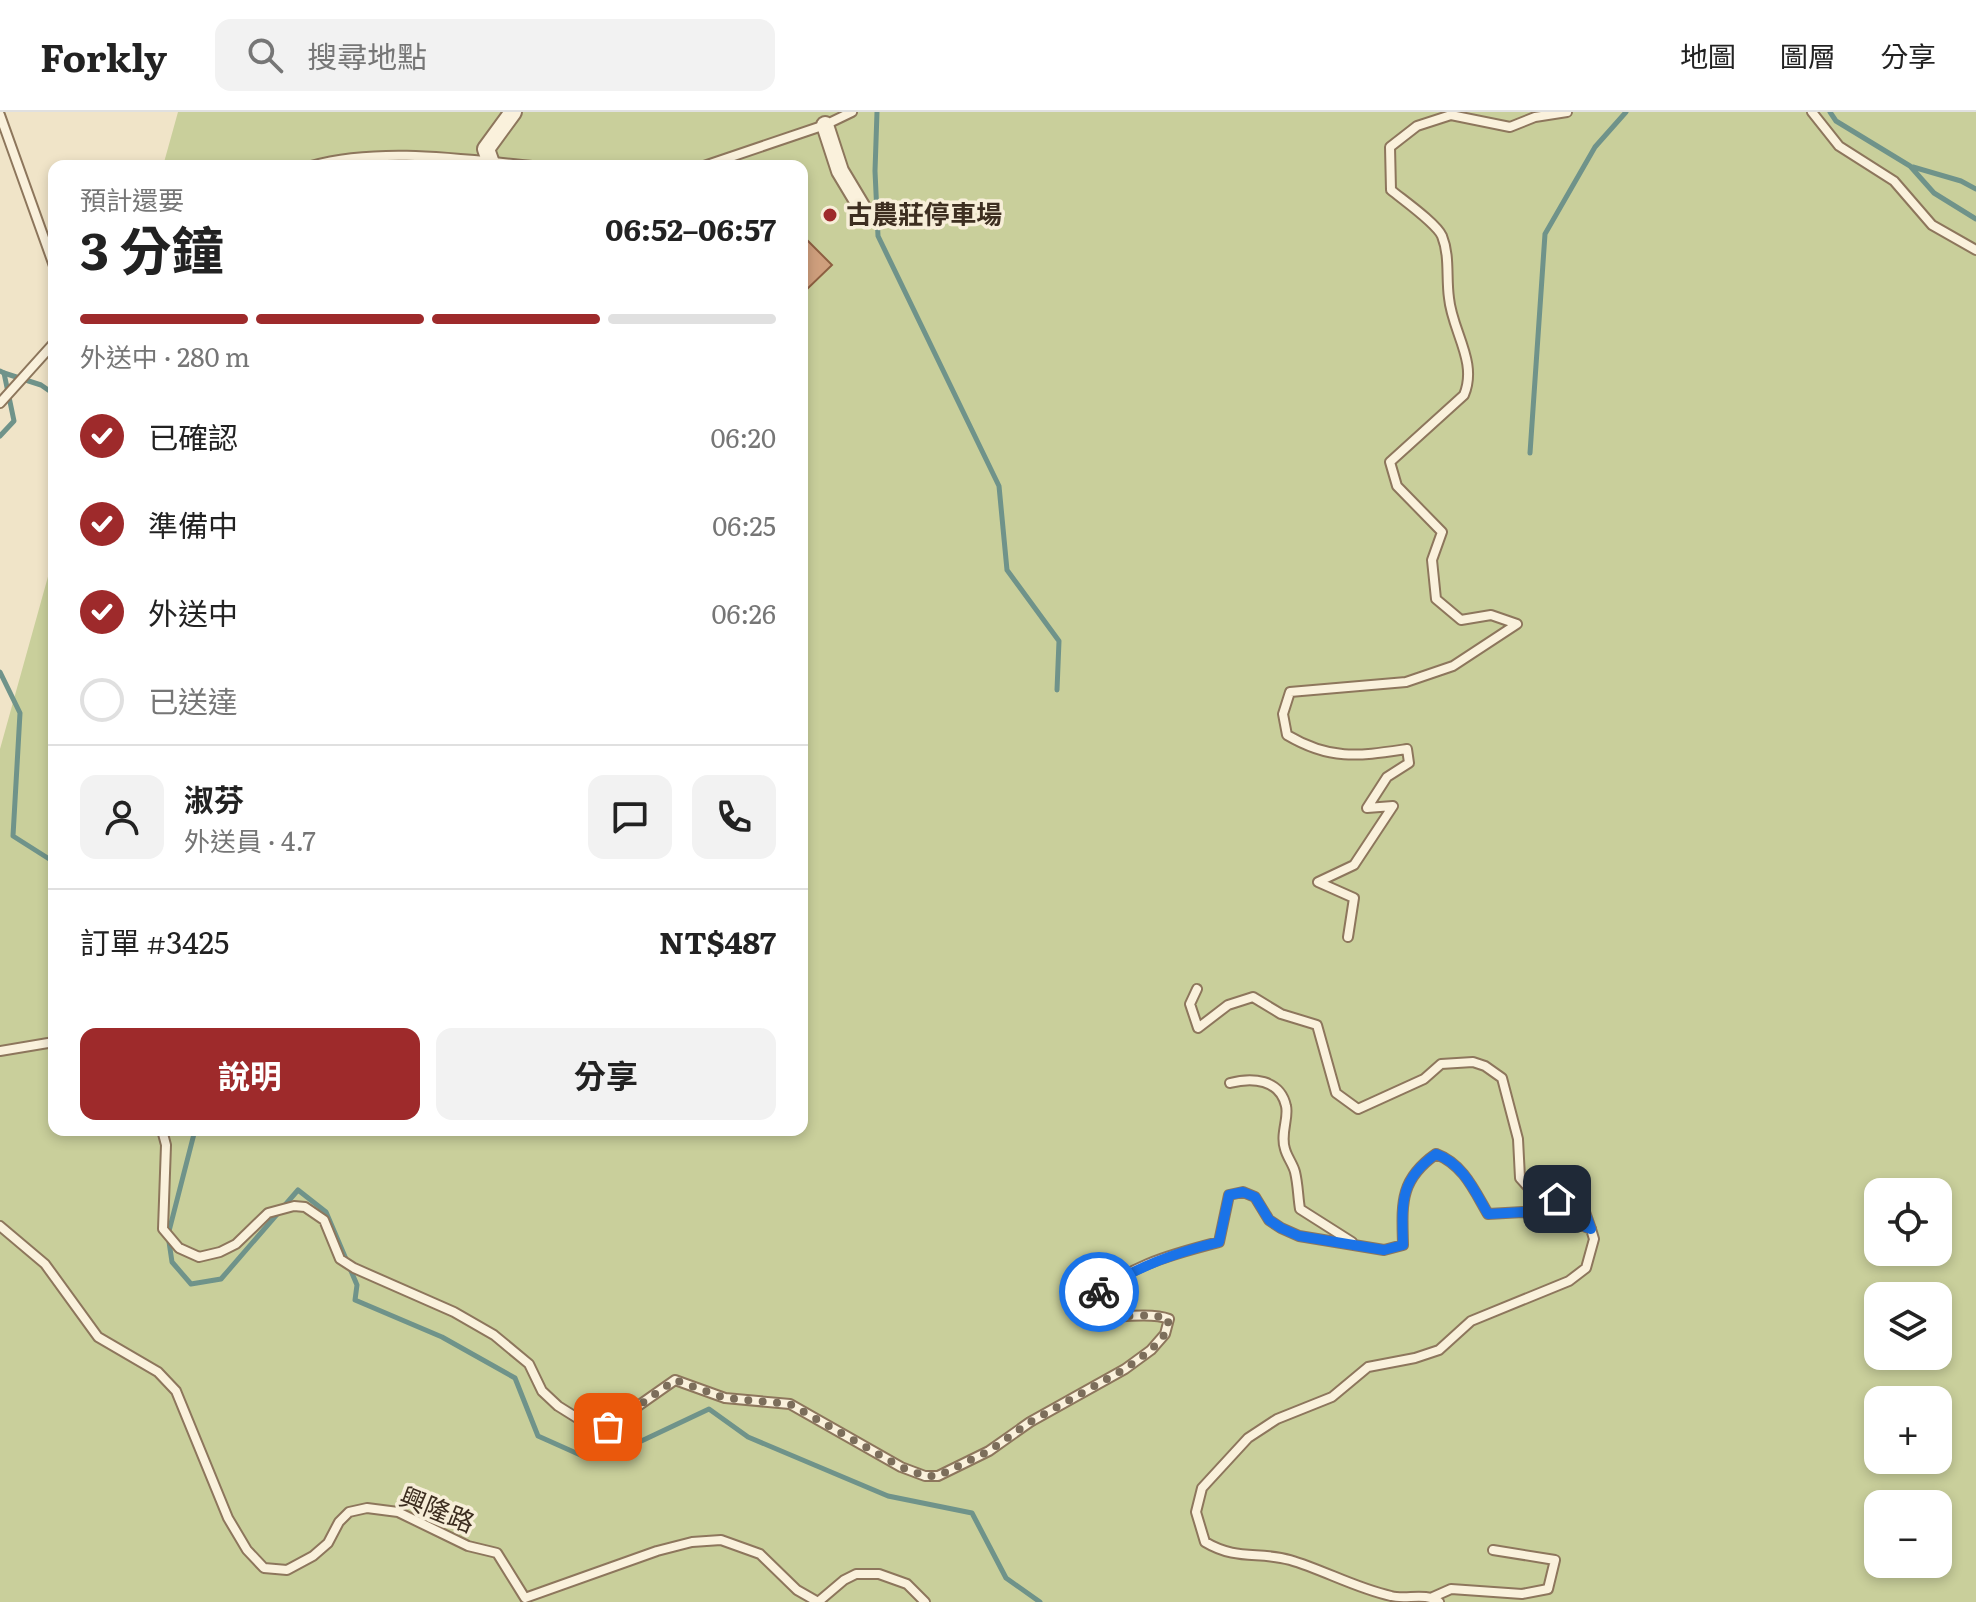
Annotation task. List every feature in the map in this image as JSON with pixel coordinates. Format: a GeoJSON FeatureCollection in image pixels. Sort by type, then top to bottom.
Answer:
{"type":"FeatureCollection","features":[{"type":"Feature","properties":{"kind":"street"},"geometry":{"type":"LineString","coordinates":[[490,160],[486,149],[513,112]]}},
{"type":"Feature","properties":{"kind":"street"},"geometry":{"type":"LineString","coordinates":[[825,125],[840,171],[867,216]]}},
{"type":"Feature","properties":{"kind":"lane"},"geometry":{"type":"LineString","coordinates":[[722,160],[825,125],[852,112]]}},
{"type":"Feature","properties":{"kind":"lane"},"geometry":{"type":"LineString","coordinates":[[1348,937],[1354,898],[1318,882],[1354,865],[1393,806],[1367,808],[1387,777],[1409,763],[1407,749],[1336,755],[1307,746],[1287,735],[1283,714],[1290,692],[1406,682],[1453,666],[1517,624],[1491,615],[1461,620],[1436,599],[1432,560],[1442,532],[1397,486],[1390,462],[1464,395],[1469,384],[1466,351],[1449,300],[1449,265],[1441,233],[1391,190],[1390,147],[1417,126],[1451,115],[1510,127],[1535,117],[1567,112]]}},
{"type":"Feature","properties":{"kind":"lane"},"geometry":{"type":"LineString","coordinates":[[1812,112],[1839,146],[1894,181],[1932,225],[1976,250]]}},
{"type":"Feature","properties":{"kind":"lane"},"geometry":{"type":"LineString","coordinates":[[0,115],[48,249]]}},
{"type":"Feature","properties":{"kind":"lane"},"geometry":{"type":"LineString","coordinates":[[342,160],[413,155],[456,160]]}},
{"type":"Feature","properties":{"kind":"lane"},"geometry":{"type":"LineString","coordinates":[[0,403],[48,349]]}},
{"type":"Feature","properties":{"kind":"lane"},"geometry":{"type":"LineString","coordinates":[[1197,989],[1190,1004],[1198,1028],[1228,1005],[1253,997],[1281,1014],[1317,1025],[1336,1093],[1358,1109],[1424,1079],[1441,1064],[1473,1062],[1485,1066],[1502,1078],[1518,1139],[1520,1178],[1528,1187],[1585,1212],[1594,1239],[1586,1268],[1569,1281],[1471,1321],[1439,1350],[1368,1367],[1332,1397],[1277,1419],[1248,1438],[1202,1488],[1196,1512],[1205,1542],[1224,1553],[1288,1560],[1361,1589],[1396,1597],[1436,1600],[1451,1589],[1522,1594],[1548,1589],[1555,1560],[1493,1550]]}},
{"type":"Feature","properties":{"kind":"lane"},"geometry":{"type":"LineString","coordinates":[[0,1051],[48,1043]]}},
{"type":"Feature","properties":{"kind":"lane"},"geometry":{"type":"LineString","coordinates":[[1230,1083],[1245,1079],[1260,1080],[1279,1089],[1287,1108],[1282,1128],[1284,1148],[1295,1169],[1300,1209],[1356,1244]]}},
{"type":"Feature","properties":{"kind":"lane"},"geometry":{"type":"LineString","coordinates":[[164,1136],[166,1145],[163,1229],[179,1248],[199,1257],[236,1244],[268,1213],[294,1206],[305,1207],[324,1220],[340,1259],[454,1312],[494,1335],[529,1364],[542,1391],[582,1421],[608,1427],[675,1380],[725,1398],[790,1404],[901,1467],[925,1476],[938,1476],[989,1451],[1030,1422],[1125,1369],[1151,1350],[1165,1334],[1169,1319],[1157,1315],[1092,1318],[1089,1306],[1099,1292],[1138,1269],[1219,1242],[1229,1195],[1243,1192],[1255,1197],[1269,1220],[1299,1236],[1384,1250],[1403,1245],[1402,1205],[1407,1183],[1420,1165],[1436,1154],[1450,1159],[1464,1173],[1488,1214],[1553,1214],[1591,1229]]}},
{"type":"Feature","properties":{"kind":"lane","name":"興隆路"},"geometry":{"type":"LineString","coordinates":[[0,1226],[45,1264],[98,1337],[158,1372],[176,1391],[228,1518],[247,1550],[264,1568],[287,1570],[313,1556],[328,1543],[339,1522],[349,1512],[367,1508],[398,1512],[468,1546],[497,1553],[525,1598],[657,1551],[692,1542],[721,1540],[760,1554],[797,1590],[818,1602],[856,1574],[879,1574],[907,1584],[925,1602]]}},
{"type":"Feature","properties":{"kind":"green space"},"geometry":{"type":"Polygon","coordinates":[[[178,112],[1976,112],[1976,1602],[0,1602],[0,749],[48,577],[48,1136],[808,1136],[808,160],[165,160],[178,112]]]}},
{"type":"Feature","properties":{"kind":"building"},"geometry":{"type":"Polygon","coordinates":[[[808,241],[832,265],[808,288],[808,241]]]}},
{"type":"Feature","properties":{"kind":"waterway"},"geometry":{"type":"LineString","coordinates":[[877,112],[875,171],[878,236],[999,486],[1007,570],[1059,641],[1057,690]]}},
{"type":"Feature","properties":{"kind":"waterway"},"geometry":{"type":"LineString","coordinates":[[1530,453],[1545,234],[1595,147],[1626,112]]}},
{"type":"Feature","properties":{"kind":"waterway"},"geometry":{"type":"LineString","coordinates":[[1830,112],[1836,121],[1910,166],[1934,193],[1976,219]]}},
{"type":"Feature","properties":{"kind":"waterway"},"geometry":{"type":"LineString","coordinates":[[1913,167],[1961,181],[1976,189]]}},
{"type":"Feature","properties":{"kind":"waterway"},"geometry":{"type":"LineString","coordinates":[[0,371],[4,373],[14,421],[0,436]]}},
{"type":"Feature","properties":{"kind":"waterway"},"geometry":{"type":"LineString","coordinates":[[4,373],[48,390]]}},
{"type":"Feature","properties":{"kind":"waterway"},"geometry":{"type":"LineString","coordinates":[[0,672],[20,713],[13,836],[48,858]]}},
{"type":"Feature","properties":{"kind":"waterway"},"geometry":{"type":"LineString","coordinates":[[193,1136],[168,1235],[172,1262],[191,1284],[221,1279],[298,1190],[326,1212],[357,1285],[355,1300],[442,1337],[515,1378],[538,1436],[585,1457],[635,1444],[709,1409],[748,1437],[888,1496],[972,1513],[1006,1578],[1040,1602]]}},
{"type":"Feature","properties":{"kind":"way so far"},"geometry":{"type":"LineString","coordinates":[[608,1427],[675,1380],[725,1398],[790,1404],[901,1467],[925,1476],[938,1476],[989,1451],[1030,1422],[1125,1369],[1151,1350],[1165,1334],[1169,1319],[1157,1315],[1092,1318],[1089,1306],[1099,1292]]}},
{"type":"Feature","properties":{"kind":"place","name":"古農莊停車場"},"geometry":{"type":"Point","coordinates":[830,215]}},
{"type":"Feature","properties":{"kind":"route"},"geometry":{"type":"LineString","coordinates":[[1099,1292],[1138,1269],[1219,1242],[1229,1195],[1243,1192],[1255,1197],[1269,1220],[1299,1236],[1384,1250],[1403,1245],[1402,1205],[1407,1183],[1420,1165],[1436,1154],[1450,1159],[1464,1173],[1488,1214],[1553,1214],[1591,1229],[1585,1212],[1557,1199]]}}]}
